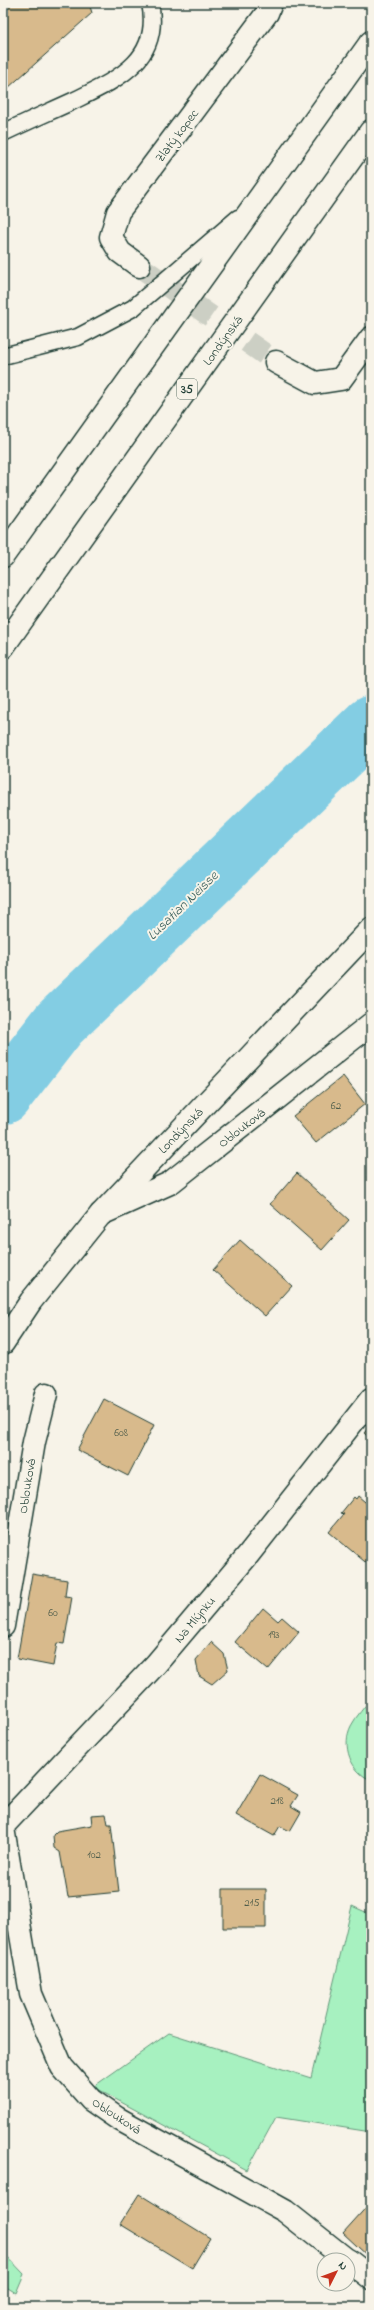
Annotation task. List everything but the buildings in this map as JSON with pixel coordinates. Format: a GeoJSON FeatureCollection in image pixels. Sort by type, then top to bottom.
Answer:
{"type":"FeatureCollection","features":[{"type":"Feature","properties":{"kind":"main road","name":"Zlatý kopec"},"geometry":{"type":"LineString","coordinates":[[139,266],[120,252],[111,238],[118,212],[267,13],[271,3]]}},
{"type":"Feature","properties":{"kind":"main road"},"geometry":{"type":"LineString","coordinates":[[3,556],[251,206],[371,42]]}},
{"type":"Feature","properties":{"kind":"main road","name":"Londýnská"},"geometry":{"type":"LineString","coordinates":[[3,647],[371,131]]}},
{"type":"Feature","properties":{"kind":"main road"},"geometry":{"type":"LineString","coordinates":[[276,362],[316,383],[341,379],[371,338]]}},
{"type":"Feature","properties":{"kind":"main road","name":"Londýnská"},"geometry":{"type":"LineString","coordinates":[[3,1343],[30,1301],[101,1214],[371,930]]}},
{"type":"Feature","properties":{"kind":"main road","name":"Oblouková"},"geometry":{"type":"LineString","coordinates":[[101,1214],[170,1183],[371,1024]]}},
{"type":"Feature","properties":{"kind":"main road","name":"Oblouková"},"geometry":{"type":"LineString","coordinates":[[3,1626],[34,1442],[46,1394]]}},
{"type":"Feature","properties":{"kind":"main road","name":"Na Mlýnku"},"geometry":{"type":"LineString","coordinates":[[3,1827],[156,1664],[248,1555],[371,1399]]}},
{"type":"Feature","properties":{"kind":"main road","name":"Oblouková"},"geometry":{"type":"LineString","coordinates":[[3,1827],[31,1994],[62,2067],[91,2100],[117,2118],[285,2211],[338,2252]]}},
{"type":"Feature","properties":{"kind":"main road","name":"Oblouková"},"geometry":{"type":"LineString","coordinates":[[356,2266],[371,2278]]}},
{"type":"Feature","properties":{"kind":"lane"},"geometry":{"type":"LineString","coordinates":[[3,133],[110,83],[132,68],[145,48],[150,34],[153,19],[150,3]]}},
{"type":"Feature","properties":{"kind":"lane"},"geometry":{"type":"LineString","coordinates":[[3,356],[78,337],[133,308],[251,206]]}},
{"type":"Feature","properties":{"kind":"green space"},"geometry":{"type":"Polygon","coordinates":[[[371,1698],[371,1780],[358,1771],[353,1765],[347,1742],[351,1726],[371,1698]]]}},
{"type":"Feature","properties":{"kind":"green space"},"geometry":{"type":"Polygon","coordinates":[[[352,1906],[370,1914],[371,1912],[371,2132],[276,2117],[247,2170],[93,2087],[169,2033],[311,2078],[352,1906]]]}},
{"type":"Feature","properties":{"kind":"green space"},"geometry":{"type":"Polygon","coordinates":[[[3,2252],[24,2274],[16,2293],[3,2285],[3,2252]]]}},
{"type":"Feature","properties":{"kind":"waterway","name":"Lusatian Neisse"},"geometry":{"type":"LineString","coordinates":[[3,1096],[59,1024],[371,724]]}},
{"type":"Feature","properties":{"kind":"tunnel"},"geometry":{"type":"LineString","coordinates":[[139,266],[276,362]]}}]}
